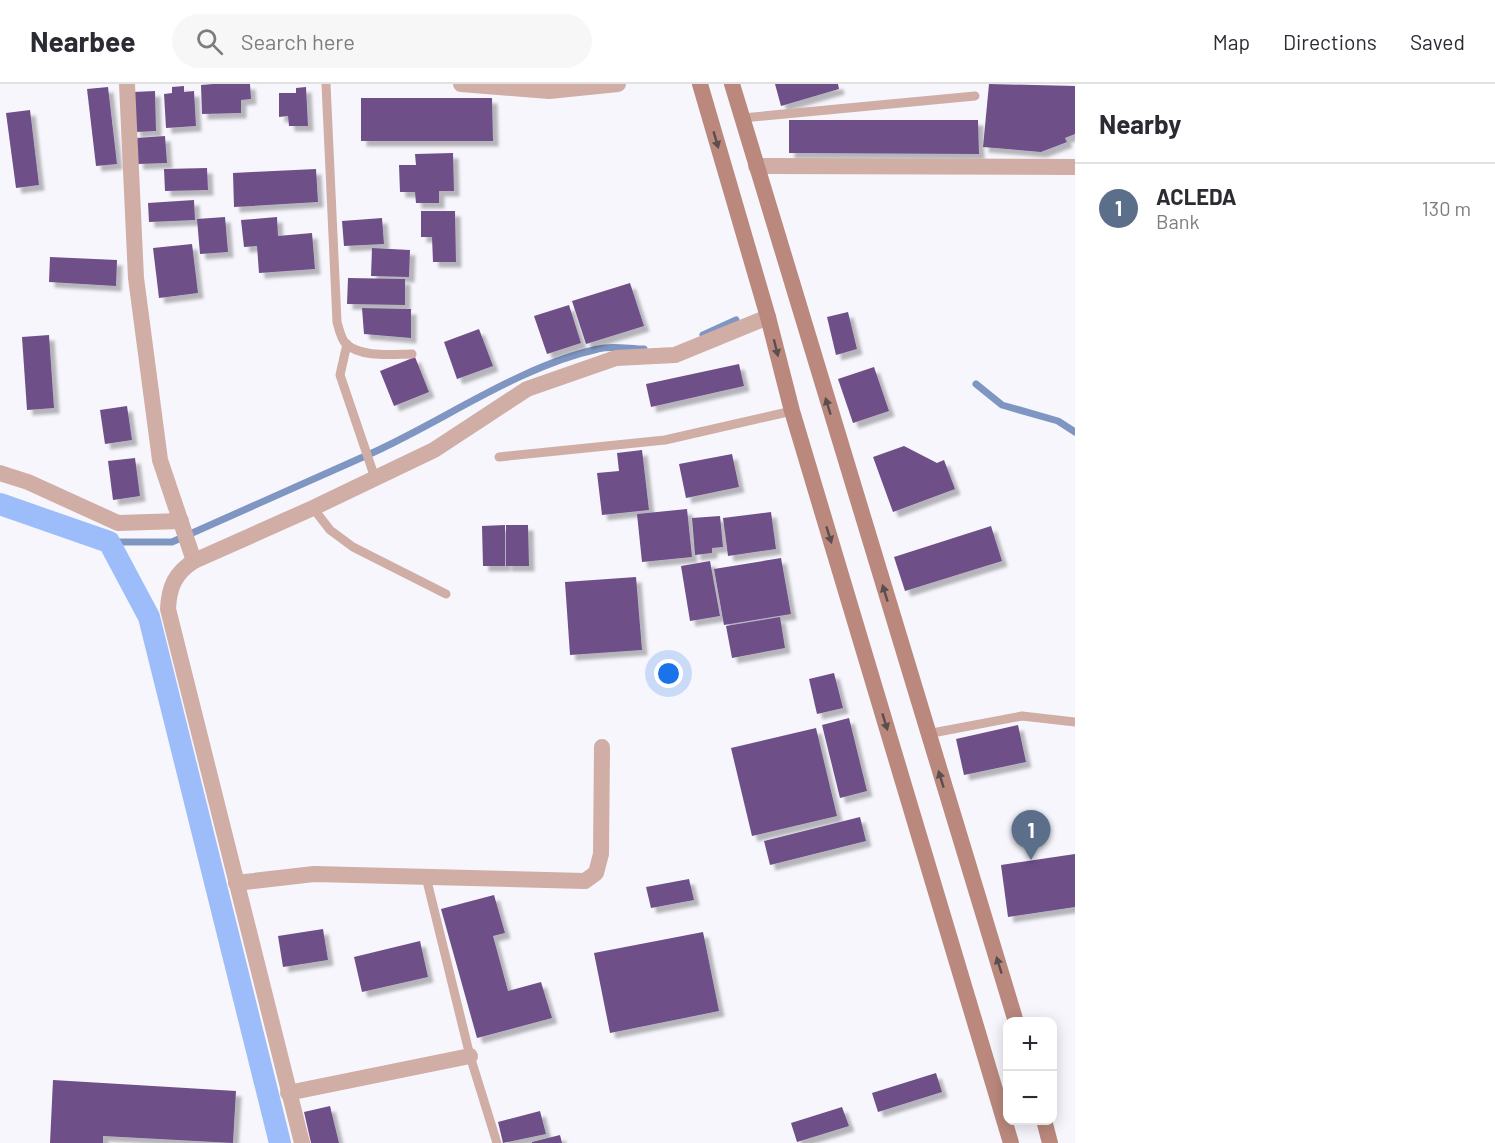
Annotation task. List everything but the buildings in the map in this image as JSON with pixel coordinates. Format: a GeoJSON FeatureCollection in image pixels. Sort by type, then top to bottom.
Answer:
{"type":"FeatureCollection","features":[{"type":"Feature","properties":{"kind":"main road"},"geometry":{"type":"LineString","coordinates":[[700,84],[768,317],[792,411],[1011,1143]]}},
{"type":"Feature","properties":{"kind":"main road"},"geometry":{"type":"LineString","coordinates":[[732,84],[1014,1017]]}},
{"type":"Feature","properties":{"kind":"main road"},"geometry":{"type":"LineString","coordinates":[[1045,1125],[1050,1143]]}},
{"type":"Feature","properties":{"kind":"street"},"geometry":{"type":"LineString","coordinates":[[127,84],[136,278],[160,460],[194,561]]}},
{"type":"Feature","properties":{"kind":"street"},"geometry":{"type":"LineString","coordinates":[[460,84],[549,91],[618,84]]}},
{"type":"Feature","properties":{"kind":"street"},"geometry":{"type":"LineString","coordinates":[[756,166],[1075,167]]}},
{"type":"Feature","properties":{"kind":"street"},"geometry":{"type":"LineString","coordinates":[[302,1143],[168,609],[173,581],[183,568],[194,561],[313,508],[434,450],[527,388],[616,358],[675,356],[768,317]]}},
{"type":"Feature","properties":{"kind":"street"},"geometry":{"type":"LineString","coordinates":[[0,473],[28,482],[118,523],[181,521]]}},
{"type":"Feature","properties":{"kind":"street"},"geometry":{"type":"LineString","coordinates":[[236,883],[314,874],[585,881],[596,873],[601,854],[602,747]]}},
{"type":"Feature","properties":{"kind":"street"},"geometry":{"type":"LineString","coordinates":[[288,1094],[470,1056]]}},
{"type":"Feature","properties":{"kind":"lane"},"geometry":{"type":"LineString","coordinates":[[326,84],[337,322],[346,344],[340,375],[375,478]]}},
{"type":"Feature","properties":{"kind":"lane"},"geometry":{"type":"LineString","coordinates":[[742,118],[975,96]]}},
{"type":"Feature","properties":{"kind":"lane"},"geometry":{"type":"LineString","coordinates":[[346,344],[376,354],[412,354]]}},
{"type":"Feature","properties":{"kind":"lane"},"geometry":{"type":"LineString","coordinates":[[499,457],[665,440],[792,411]]}},
{"type":"Feature","properties":{"kind":"lane"},"geometry":{"type":"LineString","coordinates":[[313,508],[330,530],[353,547],[446,594]]}},
{"type":"Feature","properties":{"kind":"lane"},"geometry":{"type":"LineString","coordinates":[[927,734],[1022,716],[1075,722]]}},
{"type":"Feature","properties":{"kind":"lane"},"geometry":{"type":"LineString","coordinates":[[426,877],[470,1056],[497,1143]]}},
{"type":"Feature","properties":{"kind":"waterway"},"geometry":{"type":"LineString","coordinates":[[703,335],[736,320]]}},
{"type":"Feature","properties":{"kind":"waterway"},"geometry":{"type":"LineString","coordinates":[[372,453],[540,368],[603,348],[644,349]]}},
{"type":"Feature","properties":{"kind":"waterway"},"geometry":{"type":"LineString","coordinates":[[976,384],[1002,405],[1058,421],[1075,432]]}},
{"type":"Feature","properties":{"kind":"waterway"},"geometry":{"type":"LineString","coordinates":[[109,542],[172,542],[363,457]]}},
{"type":"Feature","properties":{"kind":"waterway"},"geometry":{"type":"LineString","coordinates":[[0,504],[109,542],[149,617],[280,1143]]}},
{"type":"Feature","properties":{"kind":"place","name":"ACLEDA"},"geometry":{"type":"Point","coordinates":[1031,860]}}]}
